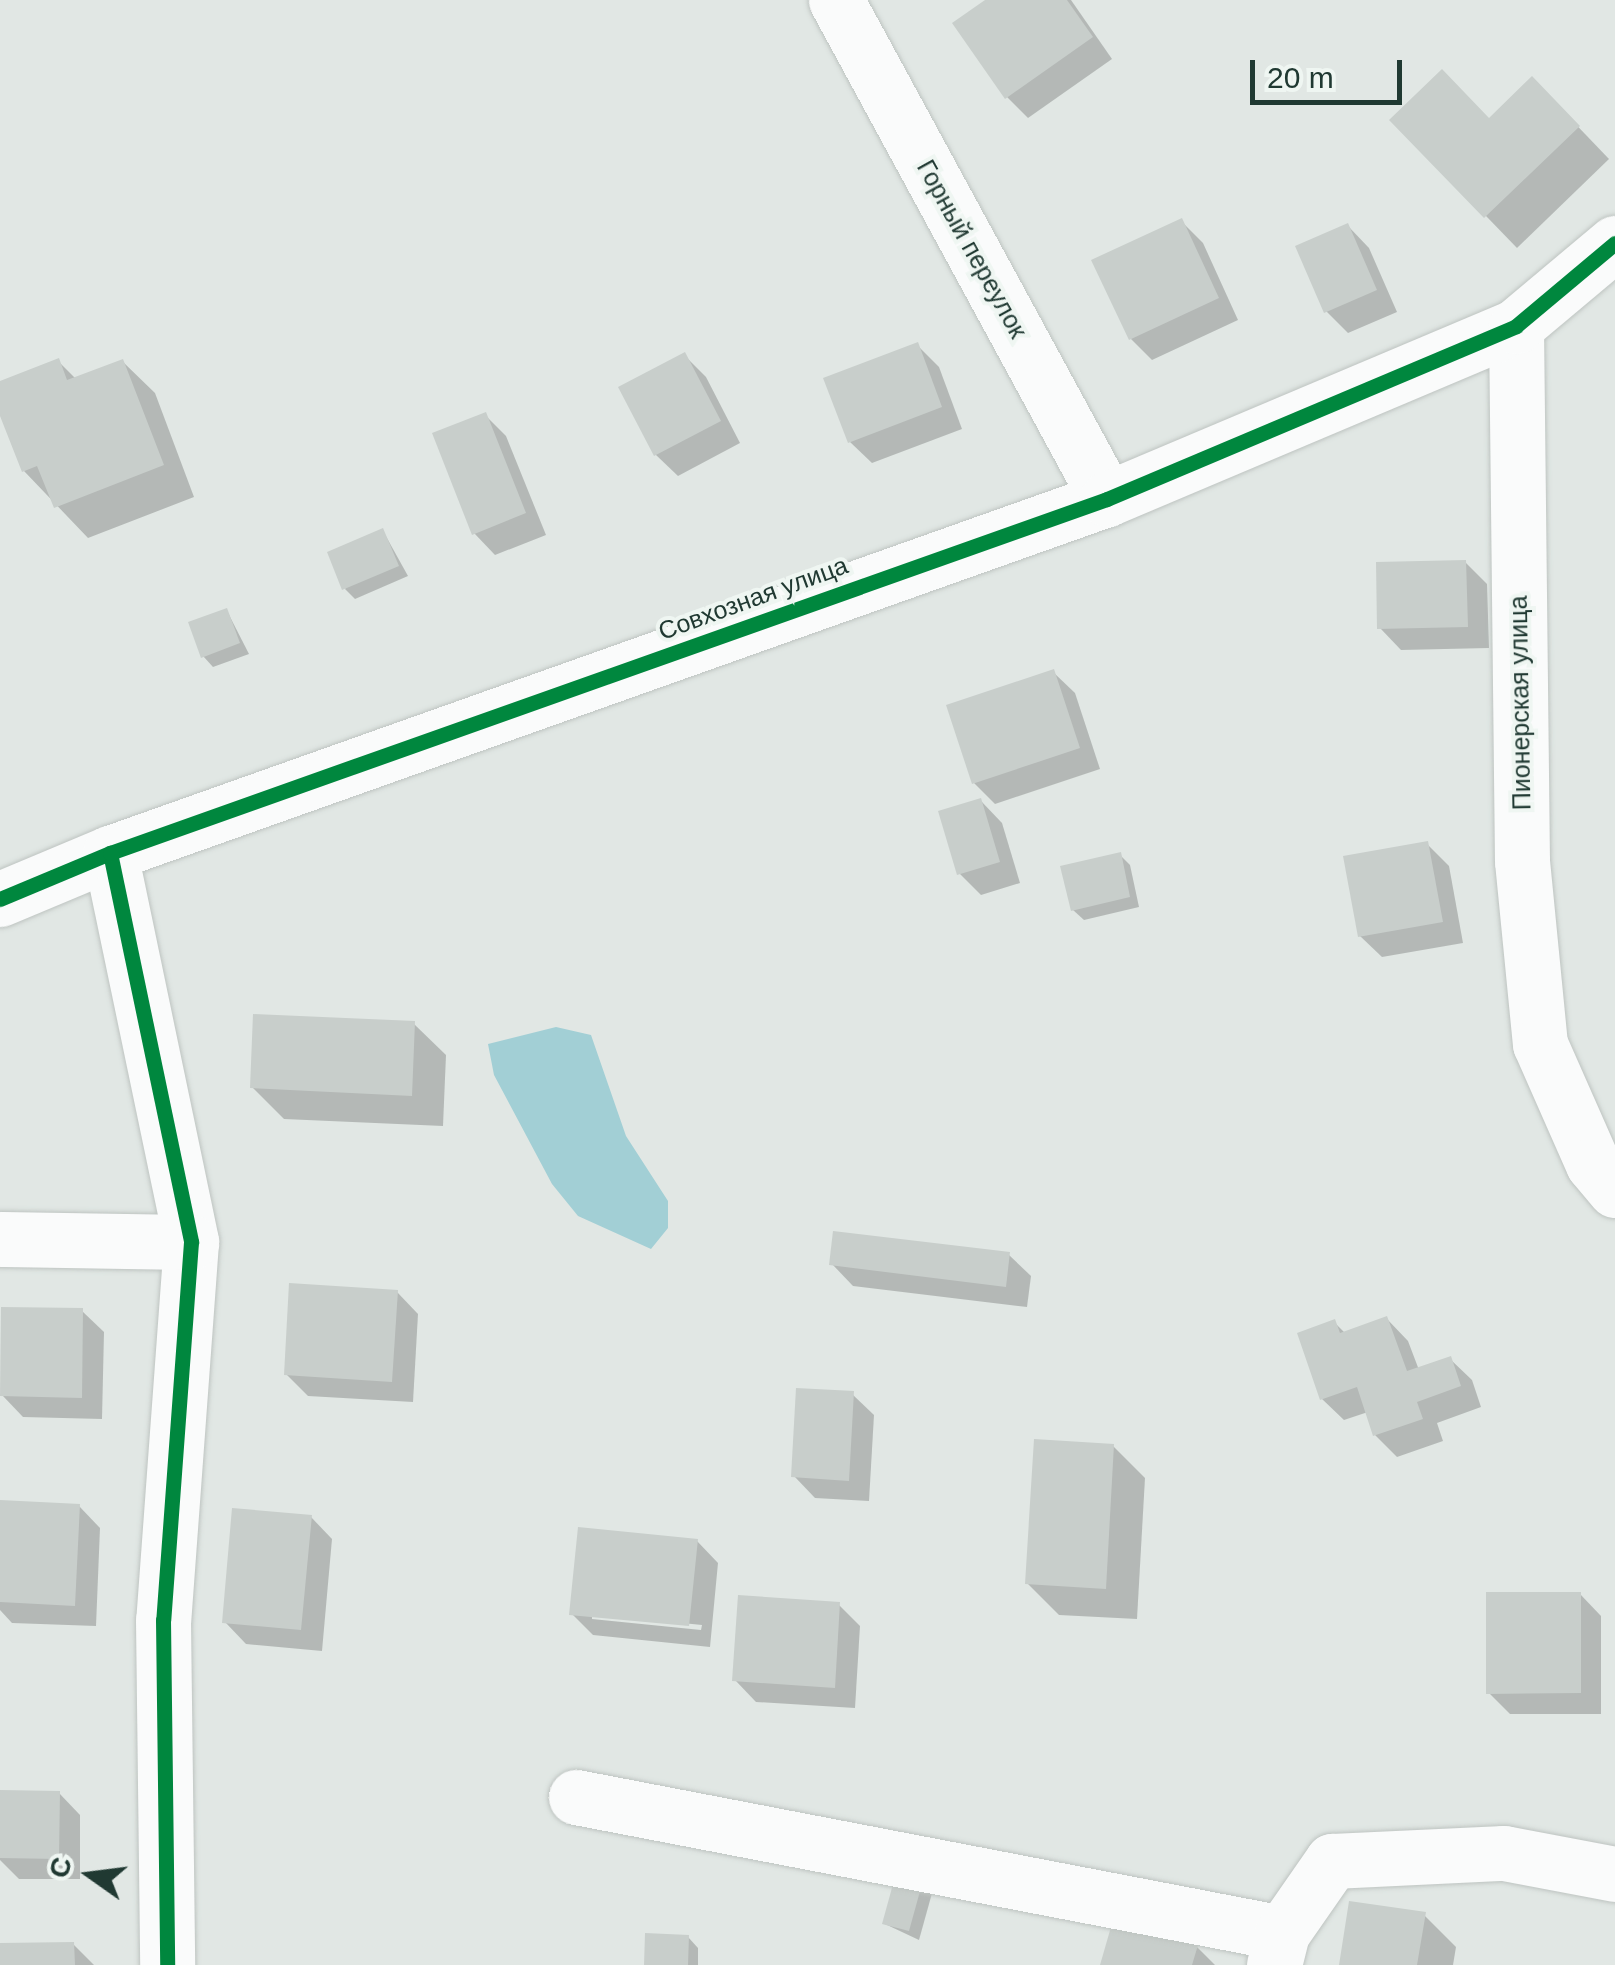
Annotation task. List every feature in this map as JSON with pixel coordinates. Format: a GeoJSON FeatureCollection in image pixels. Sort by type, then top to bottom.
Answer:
{"type":"FeatureCollection","features":[{"type":"Feature","properties":{"kind":"street","name":"Горный переулок"},"geometry":{"type":"LineString","coordinates":[[836,0],[1108,499]]}},
{"type":"Feature","properties":{"kind":"street"},"geometry":{"type":"LineString","coordinates":[[1516,326],[1615,243]]}},
{"type":"Feature","properties":{"kind":"street","name":"Совхозная улица"},"geometry":{"type":"LineString","coordinates":[[0,899],[110,853],[1108,499],[1516,326]]}},
{"type":"Feature","properties":{"kind":"street","name":"Пионерская улица"},"geometry":{"type":"LineString","coordinates":[[1516,326],[1522,861],[1540,1044],[1593,1164],[1615,1190]]}},
{"type":"Feature","properties":{"kind":"street"},"geometry":{"type":"LineString","coordinates":[[110,853],[192,1242],[162,1620],[166,1965]]}},
{"type":"Feature","properties":{"kind":"street"},"geometry":{"type":"LineString","coordinates":[[0,1238],[192,1242]]}},
{"type":"Feature","properties":{"kind":"street"},"geometry":{"type":"LineString","coordinates":[[576,1797],[1278,1949],[1332,1861],[1504,1853],[1615,1874]]}},
{"type":"Feature","properties":{"kind":"water"},"geometry":{"type":"Polygon","coordinates":[[[556,1027],[591,1035],[626,1136],[668,1201],[668,1228],[651,1249],[578,1216],[552,1184],[494,1075],[488,1044],[556,1027]]]}},
{"type":"Feature","properties":{"kind":"building"},"geometry":{"type":"Polygon","coordinates":[[[985,0],[1067,0],[1093,37],[1005,99],[952,23],[985,0]]]}},
{"type":"Feature","properties":{"kind":"building"},"geometry":{"type":"Polygon","coordinates":[[[1442,69],[1489,118],[1532,76],[1580,126],[1484,218],[1389,120],[1442,69]]]}},
{"type":"Feature","properties":{"kind":"building"},"geometry":{"type":"Polygon","coordinates":[[[1182,218],[1219,298],[1129,340],[1091,260],[1182,218]]]}},
{"type":"Feature","properties":{"kind":"building"},"geometry":{"type":"Polygon","coordinates":[[[1348,223],[1377,290],[1324,313],[1295,246],[1348,223]]]}},
{"type":"Feature","properties":{"kind":"building"},"geometry":{"type":"Polygon","coordinates":[[[918,342],[942,407],[848,443],[823,378],[918,342]]]}},
{"type":"Feature","properties":{"kind":"building"},"geometry":{"type":"Polygon","coordinates":[[[685,352],[721,421],[654,456],[618,387],[685,352]]]}},
{"type":"Feature","properties":{"kind":"building"},"geometry":{"type":"Polygon","coordinates":[[[59,358],[67,380],[123,359],[164,465],[54,508],[37,466],[22,472],[0,416],[0,381],[59,358]]]}},
{"type":"Feature","properties":{"kind":"building"},"geometry":{"type":"Polygon","coordinates":[[[486,412],[526,513],[472,535],[432,433],[486,412]]]}},
{"type":"Feature","properties":{"kind":"building"},"geometry":{"type":"Polygon","coordinates":[[[383,528],[399,566],[342,590],[327,552],[383,528]]]}},
{"type":"Feature","properties":{"kind":"building"},"geometry":{"type":"Polygon","coordinates":[[[1466,560],[1468,627],[1377,629],[1376,562],[1466,560]]]}},
{"type":"Feature","properties":{"kind":"building"},"geometry":{"type":"Polygon","coordinates":[[[227,608],[240,643],[201,658],[188,622],[227,608]]]}},
{"type":"Feature","properties":{"kind":"building"},"geometry":{"type":"Polygon","coordinates":[[[1054,669],[1080,748],[972,784],[946,705],[1054,669]]]}},
{"type":"Feature","properties":{"kind":"building"},"geometry":{"type":"Polygon","coordinates":[[[981,798],[1000,862],[957,875],[938,811],[981,798]]]}},
{"type":"Feature","properties":{"kind":"building"},"geometry":{"type":"Polygon","coordinates":[[[1428,841],[1443,922],[1358,937],[1343,856],[1428,841]]]}},
{"type":"Feature","properties":{"kind":"building"},"geometry":{"type":"Polygon","coordinates":[[[1121,852],[1130,897],[1071,911],[1060,866],[1121,852]]]}},
{"type":"Feature","properties":{"kind":"building"},"geometry":{"type":"Polygon","coordinates":[[[253,1014],[415,1021],[412,1096],[250,1088],[253,1014]]]}},
{"type":"Feature","properties":{"kind":"building"},"geometry":{"type":"Polygon","coordinates":[[[833,1231],[1010,1252],[1006,1287],[829,1265],[833,1231]]]}},
{"type":"Feature","properties":{"kind":"building"},"geometry":{"type":"Polygon","coordinates":[[[289,1283],[398,1290],[392,1382],[284,1375],[289,1283]]]}},
{"type":"Feature","properties":{"kind":"building"},"geometry":{"type":"Polygon","coordinates":[[[1,1307],[83,1308],[82,1398],[0,1396],[1,1307]]]}},
{"type":"Feature","properties":{"kind":"building"},"geometry":{"type":"Polygon","coordinates":[[[1387,1316],[1407,1371],[1451,1356],[1461,1386],[1417,1402],[1423,1419],[1373,1436],[1357,1387],[1320,1400],[1297,1333],[1335,1319],[1340,1333],[1387,1316]]]}},
{"type":"Feature","properties":{"kind":"building"},"geometry":{"type":"Polygon","coordinates":[[[796,1388],[854,1391],[849,1481],[791,1477],[796,1388]]]}},
{"type":"Feature","properties":{"kind":"building"},"geometry":{"type":"Polygon","coordinates":[[[1034,1439],[1114,1444],[1106,1589],[1025,1584],[1034,1439]]]}},
{"type":"Feature","properties":{"kind":"building"},"geometry":{"type":"Polygon","coordinates":[[[0,1500],[80,1504],[75,1606],[0,1602],[0,1500]]]}},
{"type":"Feature","properties":{"kind":"building"},"geometry":{"type":"Polygon","coordinates":[[[232,1508],[312,1515],[301,1630],[222,1623],[232,1508]]]}},
{"type":"Feature","properties":{"kind":"building"},"geometry":{"type":"Polygon","coordinates":[[[578,1527],[698,1539],[689,1626],[569,1615],[578,1527]]]}},
{"type":"Feature","properties":{"kind":"building"},"geometry":{"type":"Polygon","coordinates":[[[1486,1592],[1581,1592],[1581,1693],[1486,1694],[1486,1592]]]}},
{"type":"Feature","properties":{"kind":"building"},"geometry":{"type":"Polygon","coordinates":[[[738,1595],[840,1602],[835,1688],[732,1681],[738,1595]]]}},
{"type":"Feature","properties":{"kind":"building"},"geometry":{"type":"Polygon","coordinates":[[[0,1790],[60,1791],[59,1859],[0,1858],[0,1790]]]}},
{"type":"Feature","properties":{"kind":"building"},"geometry":{"type":"Polygon","coordinates":[[[898,1866],[925,1873],[909,1931],[882,1924],[898,1866]]]}},
{"type":"Feature","properties":{"kind":"building"},"geometry":{"type":"Polygon","coordinates":[[[1349,1901],[1426,1912],[1417,1965],[1339,1965],[1349,1901]]]}},
{"type":"Feature","properties":{"kind":"building"},"geometry":{"type":"Polygon","coordinates":[[[1113,1920],[1198,1945],[1192,1965],[1100,1965],[1113,1920]]]}},
{"type":"Feature","properties":{"kind":"building"},"geometry":{"type":"Polygon","coordinates":[[[645,1933],[689,1935],[688,1965],[644,1965],[645,1933]]]}},
{"type":"Feature","properties":{"kind":"building"},"geometry":{"type":"Polygon","coordinates":[[[74,1942],[75,1965],[0,1965],[0,1943],[74,1942]]]}},
{"type":"Feature","properties":{"kind":"cycle path"},"geometry":{"type":"LineString","coordinates":[[0,899],[110,853],[1107,499],[1516,326],[1615,243]]}},
{"type":"Feature","properties":{"kind":"cycle path"},"geometry":{"type":"LineString","coordinates":[[110,853],[191,1242],[163,1620],[167,1965]]}}]}
